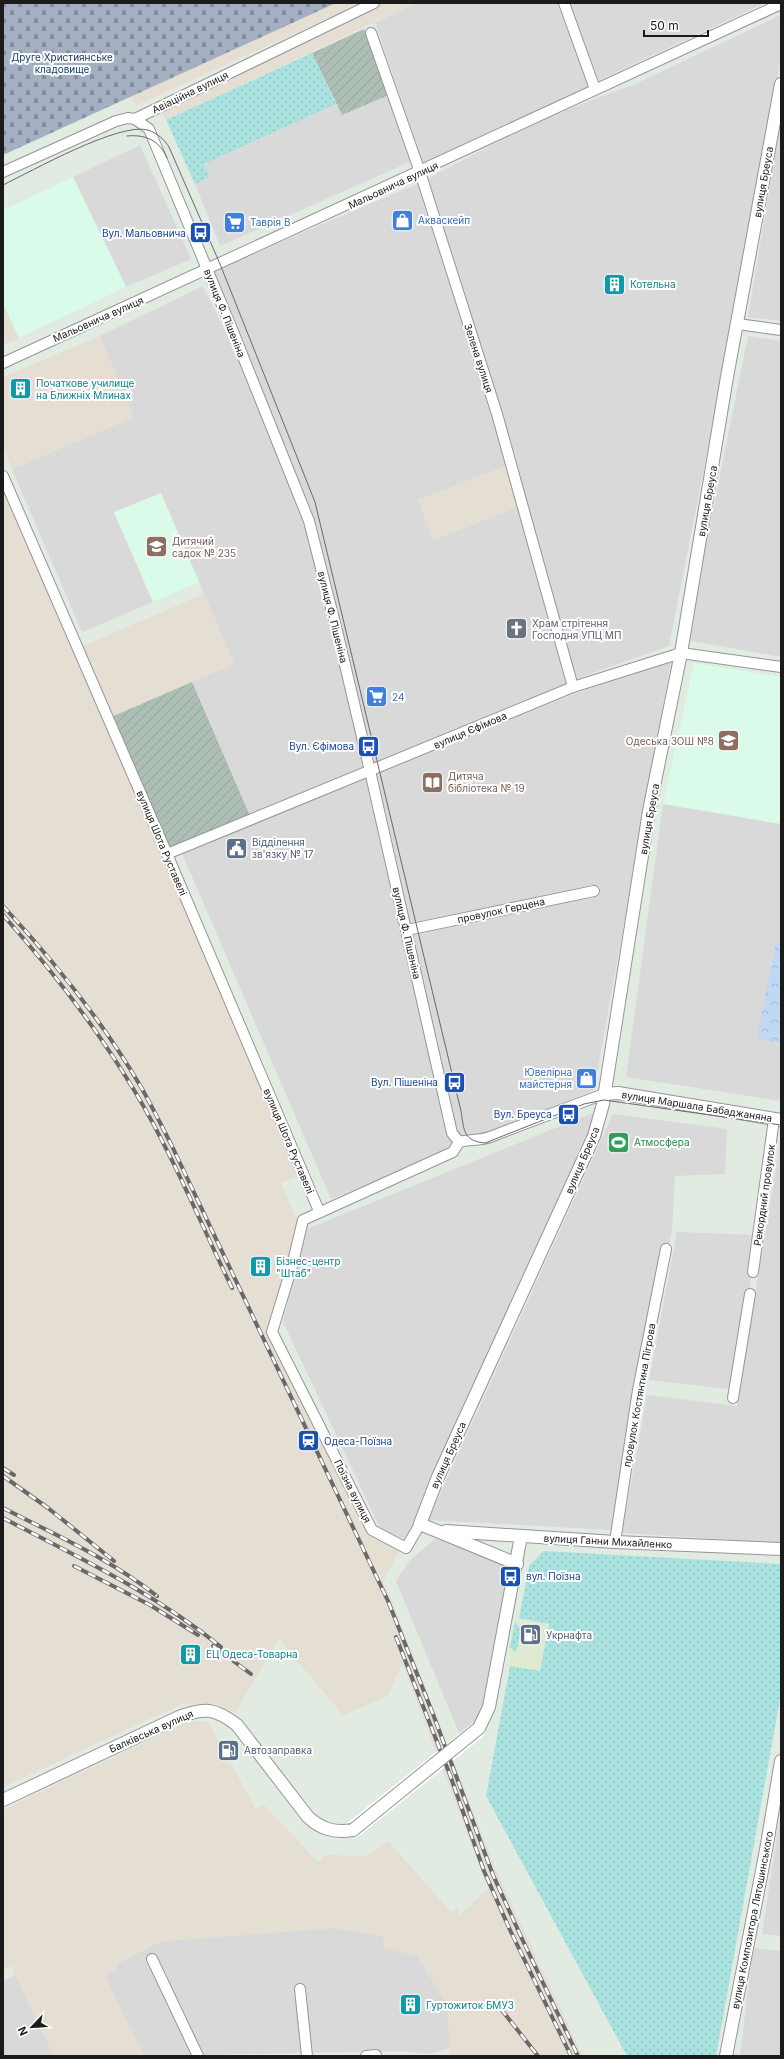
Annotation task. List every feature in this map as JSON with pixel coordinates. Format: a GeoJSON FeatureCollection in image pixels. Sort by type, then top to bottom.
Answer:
{"type":"FeatureCollection","features":[{"type":"Feature","properties":{"kind":"street","name":"Авіаційна вулиця"},"geometry":{"type":"LineString","coordinates":[[3,172],[116,121],[128,118],[135,119],[374,3]]}},
{"type":"Feature","properties":{"kind":"street"},"geometry":{"type":"LineString","coordinates":[[564,3],[595,89]]}},
{"type":"Feature","properties":{"kind":"street","name":"Мальовнича вулиця"},"geometry":{"type":"LineString","coordinates":[[3,363],[208,270],[595,89],[781,4]]}},
{"type":"Feature","properties":{"kind":"street","name":"Зелена вулиця"},"geometry":{"type":"LineString","coordinates":[[371,32],[420,172],[497,414],[573,687]]}},
{"type":"Feature","properties":{"kind":"street","name":"вулиця Бреуса"},"geometry":{"type":"LineString","coordinates":[[420,1524],[438,1477],[594,1136],[603,1104],[649,811],[681,652],[781,84]]}},
{"type":"Feature","properties":{"kind":"street","name":"вулиця Ф. Пішеніна"},"geometry":{"type":"LineString","coordinates":[[135,119],[149,128],[208,270],[308,521],[338,635],[407,930],[452,1133],[459,1142]]}},
{"type":"Feature","properties":{"kind":"street"},"geometry":{"type":"LineString","coordinates":[[738,324],[781,330]]}},
{"type":"Feature","properties":{"kind":"street","name":"вулиця Шота Руставелі"},"geometry":{"type":"LineString","coordinates":[[3,476],[168,854],[319,1211]]}},
{"type":"Feature","properties":{"kind":"street","name":"вулиця Єфімова"},"geometry":{"type":"LineString","coordinates":[[168,854],[573,687],[681,652],[781,667]]}},
{"type":"Feature","properties":{"kind":"street","name":"провулок Герцена"},"geometry":{"type":"LineString","coordinates":[[407,930],[594,891]]}},
{"type":"Feature","properties":{"kind":"street","name":"вулиця Маршала Бабаджаняна"},"geometry":{"type":"LineString","coordinates":[[459,1142],[466,1140],[479,1140],[490,1137],[604,1094],[618,1093],[778,1120]]}},
{"type":"Feature","properties":{"kind":"street","name":"Рекордний провулок"},"geometry":{"type":"LineString","coordinates":[[753,1272],[778,1120]]}},
{"type":"Feature","properties":{"kind":"street"},"geometry":{"type":"LineString","coordinates":[[319,1211],[453,1152],[459,1142]]}},
{"type":"Feature","properties":{"kind":"street","name":"Поїзна вулиця"},"geometry":{"type":"LineString","coordinates":[[319,1211],[302,1220],[292,1266],[272,1332],[372,1530],[406,1548],[420,1524]]}},
{"type":"Feature","properties":{"kind":"street","name":"провулок Костянтина Пігрова"},"geometry":{"type":"LineString","coordinates":[[615,1542],[638,1390],[666,1249]]}},
{"type":"Feature","properties":{"kind":"street"},"geometry":{"type":"LineString","coordinates":[[733,1398],[750,1294]]}},
{"type":"Feature","properties":{"kind":"street","name":"вулиця Ганни Михайленко"},"geometry":{"type":"LineString","coordinates":[[420,1524],[516,1564]]}},
{"type":"Feature","properties":{"kind":"street","name":"вулиця Ганни Михайленко"},"geometry":{"type":"LineString","coordinates":[[435,1530],[615,1542],[781,1549]]}},
{"type":"Feature","properties":{"kind":"street"},"geometry":{"type":"LineString","coordinates":[[516,1564],[521,1536]]}},
{"type":"Feature","properties":{"kind":"street","name":"Балківська вулиця"},"geometry":{"type":"LineString","coordinates":[[3,1800],[179,1717],[193,1712],[210,1710],[224,1715],[237,1725],[308,1817],[318,1826],[339,1832],[353,1830],[479,1728],[489,1707],[516,1564]]}},
{"type":"Feature","properties":{"kind":"street","name":"вулиця Композитора Лятошинського"},"geometry":{"type":"LineString","coordinates":[[726,2056],[766,1850],[781,1761]]}},
{"type":"Feature","properties":{"kind":"street"},"geometry":{"type":"LineString","coordinates":[[152,1959],[198,2056]]}},
{"type":"Feature","properties":{"kind":"street"},"geometry":{"type":"LineString","coordinates":[[300,1990],[307,2056]]}},
{"type":"Feature","properties":{"kind":"street"},"geometry":{"type":"LineString","coordinates":[[366,2056],[376,2056]]}},
{"type":"Feature","properties":{"kind":"shaded area"},"geometry":{"type":"Polygon","coordinates":[[[336,3],[362,3],[135,106],[131,96],[336,3]]]}},
{"type":"Feature","properties":{"kind":"shaded area"},"geometry":{"type":"Polygon","coordinates":[[[383,3],[416,3],[166,120],[159,104],[383,3]]]}},
{"type":"Feature","properties":{"kind":"shaded area"},"geometry":{"type":"Polygon","coordinates":[[[416,3],[557,3],[589,86],[423,163],[375,23],[416,3]]]}},
{"type":"Feature","properties":{"kind":"shaded area"},"geometry":{"type":"Polygon","coordinates":[[[568,3],[765,3],[599,80],[568,3]]]}},
{"type":"Feature","properties":{"kind":"shaded area"},"geometry":{"type":"Polygon","coordinates":[[[781,15],[781,57],[765,158],[669,646],[576,679],[505,424],[428,178],[545,118],[635,84],[781,15]]]}},
{"type":"Feature","properties":{"kind":"shaded area"},"geometry":{"type":"Polygon","coordinates":[[[364,29],[389,95],[342,115],[312,53],[364,29]]]}},
{"type":"Feature","properties":{"kind":"shaded area"},"geometry":{"type":"Polygon","coordinates":[[[312,53],[336,104],[204,164],[210,177],[195,184],[166,120],[312,53]]]}},
{"type":"Feature","properties":{"kind":"shaded area"},"geometry":{"type":"Polygon","coordinates":[[[389,95],[414,160],[220,246],[195,184],[210,177],[204,164],[336,104],[342,115],[389,95]]]}},
{"type":"Feature","properties":{"kind":"shaded area"},"geometry":{"type":"Polygon","coordinates":[[[781,120],[781,321],[748,317],[781,120]]]}},
{"type":"Feature","properties":{"kind":"shaded area"},"geometry":{"type":"Polygon","coordinates":[[[140,145],[191,259],[126,287],[73,177],[140,145]]]}},
{"type":"Feature","properties":{"kind":"shaded area"},"geometry":{"type":"Polygon","coordinates":[[[73,177],[126,287],[19,338],[3,304],[3,210],[73,177]]]}},
{"type":"Feature","properties":{"kind":"shaded area"},"geometry":{"type":"Polygon","coordinates":[[[417,184],[508,465],[418,500],[433,540],[520,506],[567,683],[371,770],[310,519],[210,272],[417,184]]]}},
{"type":"Feature","properties":{"kind":"shaded area"},"geometry":{"type":"Polygon","coordinates":[[[203,286],[241,363],[308,526],[370,771],[251,818],[192,682],[234,664],[161,493],[114,513],[153,602],[82,632],[12,469],[134,417],[100,336],[203,286]]]}},
{"type":"Feature","properties":{"kind":"shaded area"},"geometry":{"type":"Polygon","coordinates":[[[3,304],[19,338],[3,345],[3,304]]]}},
{"type":"Feature","properties":{"kind":"shaded area"},"geometry":{"type":"Polygon","coordinates":[[[100,336],[134,417],[12,469],[3,447],[3,377],[100,336]]]}},
{"type":"Feature","properties":{"kind":"shaded area"},"geometry":{"type":"Polygon","coordinates":[[[748,336],[781,341],[781,657],[687,640],[748,336]]]}},
{"type":"Feature","properties":{"kind":"shaded area"},"geometry":{"type":"Polygon","coordinates":[[[508,465],[520,506],[433,540],[418,500],[508,465]]]}},
{"type":"Feature","properties":{"kind":"shaded area"},"geometry":{"type":"Polygon","coordinates":[[[3,491],[303,1174],[281,1183],[299,1225],[269,1330],[370,1532],[399,1551],[383,1582],[392,1601],[496,1871],[583,2056],[450,2056],[447,2004],[417,1956],[385,1948],[383,1936],[334,1928],[162,1941],[117,1963],[118,1969],[105,1976],[144,2056],[54,2056],[11,1966],[3,1970],[3,1810],[189,1721],[209,1722],[226,1759],[232,1765],[255,1808],[264,1805],[318,1862],[325,1855],[367,1856],[388,1841],[451,1912],[457,1908],[460,1915],[488,1888],[402,1663],[388,1696],[343,1715],[279,1639],[235,1713],[217,1704],[182,1704],[3,1787],[3,491]]]}},
{"type":"Feature","properties":{"kind":"shaded area","name":"Дитячий садок № 235"},"geometry":{"type":"Polygon","coordinates":[[[161,493],[199,582],[153,602],[114,512],[161,493]]]}},
{"type":"Feature","properties":{"kind":"shaded area"},"geometry":{"type":"Polygon","coordinates":[[[204,594],[234,664],[109,718],[78,648],[204,594]]]}},
{"type":"Feature","properties":{"kind":"shaded area"},"geometry":{"type":"Polygon","coordinates":[[[669,658],[671,662],[594,1090],[456,1149],[407,931],[600,893],[600,887],[407,929],[371,772],[669,658]]]}},
{"type":"Feature","properties":{"kind":"shaded area","name":"Одеська ЗОШ №8"},"geometry":{"type":"Polygon","coordinates":[[[694,663],[781,677],[781,824],[663,804],[694,663]]]}},
{"type":"Feature","properties":{"kind":"shaded area"},"geometry":{"type":"Polygon","coordinates":[[[192,682],[251,818],[168,852],[109,718],[192,682]]]}},
{"type":"Feature","properties":{"kind":"shaded area"},"geometry":{"type":"Polygon","coordinates":[[[371,772],[455,1150],[331,1199],[181,851],[371,772]]]}},
{"type":"Feature","properties":{"kind":"shaded area"},"geometry":{"type":"Polygon","coordinates":[[[663,804],[781,824],[781,1101],[626,1077],[663,804]]]}},
{"type":"Feature","properties":{"kind":"shaded area"},"geometry":{"type":"Polygon","coordinates":[[[595,1112],[597,1125],[407,1540],[381,1530],[283,1322],[307,1229],[595,1112]]]}},
{"type":"Feature","properties":{"kind":"shaded area"},"geometry":{"type":"Polygon","coordinates":[[[613,1114],[727,1129],[725,1174],[675,1176],[672,1231],[611,1530],[428,1520],[613,1114]]]}},
{"type":"Feature","properties":{"kind":"shaded area"},"geometry":{"type":"Polygon","coordinates":[[[781,1136],[781,1543],[622,1533],[647,1395],[737,1406],[781,1136]]]}},
{"type":"Feature","properties":{"kind":"shaded area"},"geometry":{"type":"Polygon","coordinates":[[[677,1232],[756,1235],[748,1303],[728,1389],[649,1380],[677,1232]]]}},
{"type":"Feature","properties":{"kind":"shaded area"},"geometry":{"type":"Polygon","coordinates":[[[435,1539],[499,1558],[508,1568],[508,1580],[481,1722],[461,1738],[396,1581],[410,1560],[435,1539]]]}},
{"type":"Feature","properties":{"kind":"shaded area"},"geometry":{"type":"Polygon","coordinates":[[[543,1551],[781,1564],[781,1693],[716,2056],[627,2056],[486,1796],[510,1666],[540,1671],[549,1624],[519,1618],[529,1566],[543,1551]]]}},
{"type":"Feature","properties":{"kind":"shaded area","name":"Укрнафта"},"geometry":{"type":"Polygon","coordinates":[[[519,1618],[549,1624],[540,1671],[510,1666],[510,1647],[515,1622],[519,1618]]]}},
{"type":"Feature","properties":{"kind":"shaded area"},"geometry":{"type":"Polygon","coordinates":[[[515,1622],[521,1629],[517,1650],[515,1651],[510,1647],[515,1622]]]}},
{"type":"Feature","properties":{"kind":"shaded area"},"geometry":{"type":"Polygon","coordinates":[[[781,1810],[781,1936],[762,1934],[781,1810]]]}},
{"type":"Feature","properties":{"kind":"shaded area"},"geometry":{"type":"Polygon","coordinates":[[[334,1928],[383,1936],[385,1948],[417,1956],[447,2004],[451,2048],[427,2054],[403,2051],[144,2056],[105,1976],[118,1969],[116,1964],[162,1941],[334,1928]]]}},
{"type":"Feature","properties":{"kind":"shaded area"},"geometry":{"type":"Polygon","coordinates":[[[753,1948],[781,1951],[781,2056],[740,2056],[753,1948]]]}},
{"type":"Feature","properties":{"kind":"shaded area"},"geometry":{"type":"Polygon","coordinates":[[[15,1975],[54,2056],[3,2056],[3,1981],[15,1975]]]}},
{"type":"Feature","properties":{"kind":"green space","name":"Друге Християнське кладовище"},"geometry":{"type":"Polygon","coordinates":[[[3,3],[336,3],[3,155],[3,3]]]}},
{"type":"Feature","properties":{"kind":"green space"},"geometry":{"type":"Polygon","coordinates":[[[776,942],[781,943],[781,1043],[757,1038],[776,942]]]}},
{"type":"Feature","properties":{"kind":"pier"},"geometry":{"type":"Polygon","coordinates":[[[474,1722],[485,1735],[358,1837],[347,1823],[474,1722]]]}},
{"type":"Feature","properties":{"kind":"tram line"},"geometry":{"type":"LineString","coordinates":[[3,185],[54,159],[117,133],[135,129],[148,130],[160,137],[169,147],[220,264],[315,502],[461,1111],[464,1129],[469,1137],[472,1140],[485,1143],[584,1104],[604,1100],[781,1125]]}},
{"type":"Feature","properties":{"kind":"tram line"},"geometry":{"type":"LineString","coordinates":[[127,136],[140,136],[152,140],[160,147],[167,158]]}},
{"type":"Feature","properties":{"kind":"railway"},"geometry":{"type":"LineString","coordinates":[[3,906],[41,948],[77,993],[111,1039],[153,1108],[388,1601],[433,1714],[493,1875],[578,2056]]}},
{"type":"Feature","properties":{"kind":"railway"},"geometry":{"type":"LineString","coordinates":[[3,915],[39,957],[89,1021],[134,1090],[161,1138],[232,1288]]}},
{"type":"Feature","properties":{"kind":"railway"},"geometry":{"type":"LineString","coordinates":[[3,1468],[14,1475]]}},
{"type":"Feature","properties":{"kind":"railway"},"geometry":{"type":"LineString","coordinates":[[3,1476],[48,1508],[114,1561]]}},
{"type":"Feature","properties":{"kind":"railway"},"geometry":{"type":"LineString","coordinates":[[3,1508],[102,1559],[121,1570],[157,1596]]}},
{"type":"Feature","properties":{"kind":"railway"},"geometry":{"type":"LineString","coordinates":[[3,1518],[116,1577],[170,1610],[221,1647]]}},
{"type":"Feature","properties":{"kind":"railway"},"geometry":{"type":"LineString","coordinates":[[74,1566],[150,1605],[198,1635]]}},
{"type":"Feature","properties":{"kind":"railway"},"geometry":{"type":"LineString","coordinates":[[396,1637],[450,1775],[484,1871],[510,1930],[571,2056]]}},
{"type":"Feature","properties":{"kind":"railway"},"geometry":{"type":"LineString","coordinates":[[213,1646],[251,1674]]}},
{"type":"Feature","properties":{"kind":"railway"},"geometry":{"type":"LineString","coordinates":[[501,2009],[538,2056]]}},
{"type":"Feature","properties":{"kind":"place","name":"Акваскейп"},"geometry":{"type":"Point","coordinates":[403,220]}},
{"type":"Feature","properties":{"kind":"place","name":"Таврія В"},"geometry":{"type":"Point","coordinates":[234,222]}},
{"type":"Feature","properties":{"kind":"place","name":"Вул. Мальовнича"},"geometry":{"type":"Point","coordinates":[201,233]}},
{"type":"Feature","properties":{"kind":"place","name":"Котельна"},"geometry":{"type":"Point","coordinates":[614,284]}},
{"type":"Feature","properties":{"kind":"place","name":"Початкове училище на Ближніх Млинах"},"geometry":{"type":"Point","coordinates":[20,389]}},
{"type":"Feature","properties":{"kind":"place","name":"Дитячий садок № 235"},"geometry":{"type":"Point","coordinates":[157,547]}},
{"type":"Feature","properties":{"kind":"place","name":"Храм стрітення Господня УПЦ МП"},"geometry":{"type":"Point","coordinates":[517,629]}},
{"type":"Feature","properties":{"kind":"place","name":"24"},"geometry":{"type":"Point","coordinates":[377,697]}},
{"type":"Feature","properties":{"kind":"place","name":"Одеська ЗОШ №8"},"geometry":{"type":"Point","coordinates":[729,741]}},
{"type":"Feature","properties":{"kind":"place","name":"Вул. Єфімова"},"geometry":{"type":"Point","coordinates":[369,746]}},
{"type":"Feature","properties":{"kind":"place","name":"Дитяча бібліотека № 19"},"geometry":{"type":"Point","coordinates":[432,782]}},
{"type":"Feature","properties":{"kind":"place","name":"Відділення зв'язку № 17"},"geometry":{"type":"Point","coordinates":[237,848]}},
{"type":"Feature","properties":{"kind":"place","name":"Ювелірна майстерня"},"geometry":{"type":"Point","coordinates":[587,1078]}},
{"type":"Feature","properties":{"kind":"place","name":"Вул. Пішеніна"},"geometry":{"type":"Point","coordinates":[454,1082]}},
{"type":"Feature","properties":{"kind":"place","name":"Вул. Бреуса"},"geometry":{"type":"Point","coordinates":[568,1114]}},
{"type":"Feature","properties":{"kind":"place","name":"Атмосфера"},"geometry":{"type":"Point","coordinates":[619,1142]}},
{"type":"Feature","properties":{"kind":"place","name":"Бізнес-центр \"Штаб\""},"geometry":{"type":"Point","coordinates":[260,1267]}},
{"type":"Feature","properties":{"kind":"place","name":"Одеса-Поїзна"},"geometry":{"type":"Point","coordinates":[309,1441]}},
{"type":"Feature","properties":{"kind":"place","name":"вул. Поїзна"},"geometry":{"type":"Point","coordinates":[511,1576]}},
{"type":"Feature","properties":{"kind":"place","name":"Укрнафта"},"geometry":{"type":"Point","coordinates":[530,1635]}},
{"type":"Feature","properties":{"kind":"place","name":"ЕЦ Одеса-Товарна"},"geometry":{"type":"Point","coordinates":[190,1654]}},
{"type":"Feature","properties":{"kind":"place","name":"Автозаправка"},"geometry":{"type":"Point","coordinates":[229,1750]}},
{"type":"Feature","properties":{"kind":"place","name":"Гуртожиток БМУЗ"},"geometry":{"type":"Point","coordinates":[411,2005]}}]}
